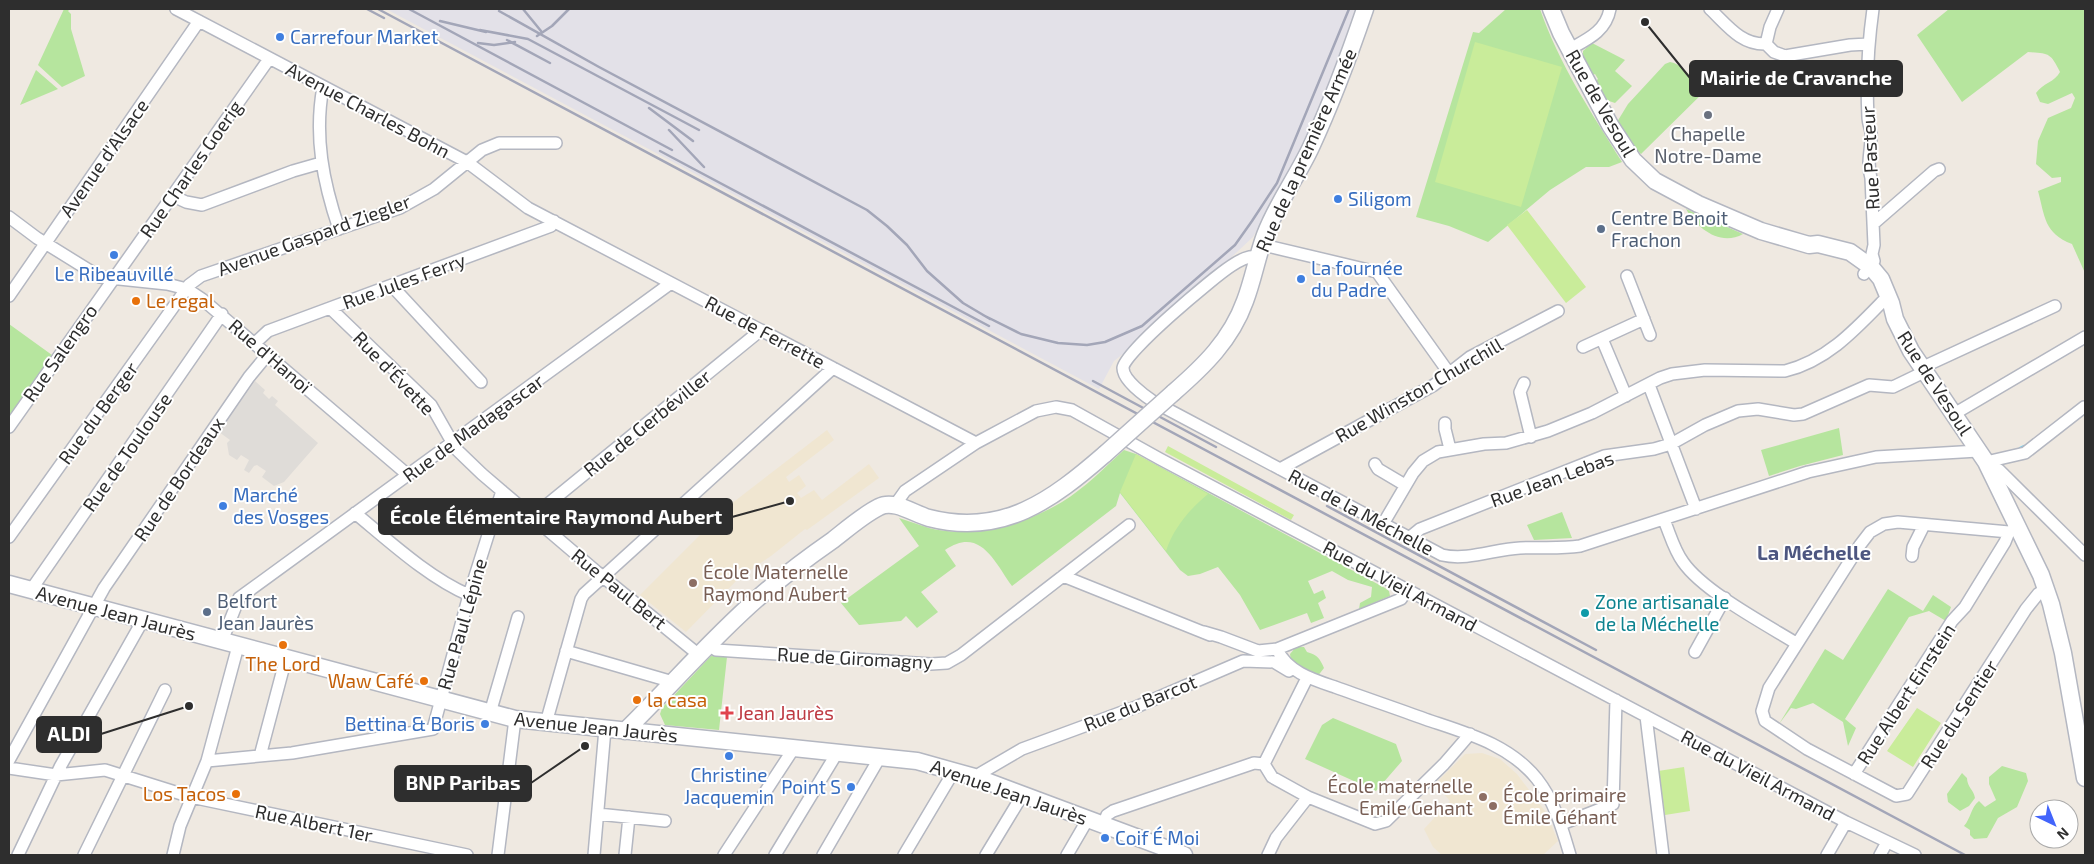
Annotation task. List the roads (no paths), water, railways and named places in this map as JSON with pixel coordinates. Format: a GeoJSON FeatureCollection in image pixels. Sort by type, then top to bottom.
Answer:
{"type":"FeatureCollection","features":[{"type":"Feature","properties":{"kind":"main road","name":"Rue de la première Armée"},"geometry":{"type":"LineString","coordinates":[[895,505],[929,518],[960,523],[981,523],[1010,518],[1045,502],[1073,482],[1213,356],[1230,333],[1246,300],[1265,235],[1310,149],[1326,113],[1365,9]]}},
{"type":"Feature","properties":{"kind":"main road","name":"Rue de Vesoul"},"geometry":{"type":"LineString","coordinates":[[1551,9],[1570,49],[1621,143],[1642,170],[1655,181],[1730,218],[1761,231],[1809,245],[1816,250],[1843,258],[1868,271],[1923,370],[1985,462],[2014,530],[2046,589],[2078,721],[2085,778]]}},
{"type":"Feature","properties":{"kind":"main road"},"geometry":{"type":"LineString","coordinates":[[625,731],[758,598],[820,549],[880,506],[895,505]]}},
{"type":"Feature","properties":{"kind":"main road","name":"Avenue Jean Jaurès"},"geometry":{"type":"LineString","coordinates":[[9,584],[515,719],[917,761],[978,778],[1022,794],[1096,822],[1159,851],[1184,855]]}},
{"type":"Feature","properties":{"kind":"street","name":"Avenue Charles Bohn"},"geometry":{"type":"LineString","coordinates":[[176,9],[467,162],[528,208],[554,221]]}},
{"type":"Feature","properties":{"kind":"street"},"geometry":{"type":"LineString","coordinates":[[1570,49],[1597,33],[1607,20],[1610,9]]}},
{"type":"Feature","properties":{"kind":"street"},"geometry":{"type":"LineString","coordinates":[[1710,9],[1747,42],[1766,44],[1774,52],[1786,56],[1850,45],[1868,44]]}},
{"type":"Feature","properties":{"kind":"street"},"geometry":{"type":"LineString","coordinates":[[1766,44],[1770,27],[1778,9]]}},
{"type":"Feature","properties":{"kind":"street","name":"Rue Pasteur"},"geometry":{"type":"LineString","coordinates":[[1868,271],[1874,261],[1872,254],[1871,178],[1868,171],[1868,156],[1871,147],[1867,83],[1868,44],[1873,9]]}},
{"type":"Feature","properties":{"kind":"street","name":"Avenue d'Alsace"},"geometry":{"type":"LineString","coordinates":[[9,296],[199,21]]}},
{"type":"Feature","properties":{"kind":"street","name":"Rue Charles Goerig"},"geometry":{"type":"LineString","coordinates":[[112,280],[269,59]]}},
{"type":"Feature","properties":{"kind":"street"},"geometry":{"type":"LineString","coordinates":[[324,87],[320,102],[321,163],[327,192],[339,229]]}},
{"type":"Feature","properties":{"kind":"street","name":"Avenue Gaspard Ziegler"},"geometry":{"type":"LineString","coordinates":[[187,289],[188,285],[201,276],[400,208],[434,189],[482,150],[499,144],[556,143]]}},
{"type":"Feature","properties":{"kind":"street"},"geometry":{"type":"LineString","coordinates":[[172,196],[186,202],[202,205],[293,171],[321,163]]}},
{"type":"Feature","properties":{"kind":"street"},"geometry":{"type":"LineString","coordinates":[[1873,224],[1934,171],[1939,169]]}},
{"type":"Feature","properties":{"kind":"street","name":"Rue d'Hanoï"},"geometry":{"type":"LineString","coordinates":[[9,217],[37,238],[46,242],[91,273],[112,280],[167,284],[187,289],[222,314],[408,475]]}},
{"type":"Feature","properties":{"kind":"street","name":"Rue de Ferrette"},"geometry":{"type":"LineString","coordinates":[[554,221],[976,443]]}},
{"type":"Feature","properties":{"kind":"street","name":"Rue Jules Ferry"},"geometry":{"type":"LineString","coordinates":[[255,343],[268,331],[551,226],[554,221]]}},
{"type":"Feature","properties":{"kind":"street"},"geometry":{"type":"LineString","coordinates":[[1261,251],[1377,272],[1449,373]]}},
{"type":"Feature","properties":{"kind":"street","name":"Rue de la Méchelle"},"geometry":{"type":"LineString","coordinates":[[1261,251],[1232,265],[1150,334],[1125,361],[1124,374],[1135,387],[1154,402],[1442,555],[1460,557],[1501,550],[1562,549],[1580,546],[1808,472],[1870,459],[1904,454],[1985,462],[2025,453],[2084,407]]}},
{"type":"Feature","properties":{"kind":"street"},"geometry":{"type":"LineString","coordinates":[[1627,276],[1650,335]]}},
{"type":"Feature","properties":{"kind":"street","name":"Rue Salengro"},"geometry":{"type":"LineString","coordinates":[[9,427],[112,280]]}},
{"type":"Feature","properties":{"kind":"street","name":"Rue de Madagascar"},"geometry":{"type":"LineString","coordinates":[[222,641],[239,598],[671,283]]}},
{"type":"Feature","properties":{"kind":"street"},"geometry":{"type":"LineString","coordinates":[[392,286],[481,382]]}},
{"type":"Feature","properties":{"kind":"street","name":"Rue du Berger"},"geometry":{"type":"LineString","coordinates":[[9,538],[187,289]]}},
{"type":"Feature","properties":{"kind":"street","name":"Rue Jean Lebas"},"geometry":{"type":"LineString","coordinates":[[1409,538],[1420,529],[1604,456],[1654,449],[1671,444],[1705,425],[1738,411],[1758,409],[1794,415],[1803,414],[1868,385],[1893,387],[1923,370],[2055,306]]}},
{"type":"Feature","properties":{"kind":"street","name":"Rue d'Évette"},"geometry":{"type":"LineString","coordinates":[[330,308],[431,405],[452,442]]}},
{"type":"Feature","properties":{"kind":"street"},"geometry":{"type":"LineString","coordinates":[[1383,524],[1405,486],[1421,463],[1430,455],[1450,449],[1506,443],[1531,436],[1580,418],[1672,374],[1693,370],[1785,371],[1797,368],[1813,362],[1890,308]]}},
{"type":"Feature","properties":{"kind":"street","name":"Rue Winston Churchill"},"geometry":{"type":"LineString","coordinates":[[1280,469],[1434,386],[1470,357],[1558,311]]}},
{"type":"Feature","properties":{"kind":"street","name":"Rue de Toulouse"},"geometry":{"type":"LineString","coordinates":[[31,590],[222,314]]}},
{"type":"Feature","properties":{"kind":"street"},"geometry":{"type":"LineString","coordinates":[[1583,347],[1644,319]]}},
{"type":"Feature","properties":{"kind":"street","name":"Rue de Gerbéviller"},"geometry":{"type":"LineString","coordinates":[[532,517],[761,330]]}},
{"type":"Feature","properties":{"kind":"street"},"geometry":{"type":"LineString","coordinates":[[1954,414],[2085,336]]}},
{"type":"Feature","properties":{"kind":"street"},"geometry":{"type":"LineString","coordinates":[[1602,339],[1626,396]]}},
{"type":"Feature","properties":{"kind":"street","name":"Rue de Bordeaux"},"geometry":{"type":"LineString","coordinates":[[10,757],[95,608],[104,588],[249,377],[268,354]]}},
{"type":"Feature","properties":{"kind":"street"},"geometry":{"type":"LineString","coordinates":[[546,723],[580,599],[602,576],[833,368]]}},
{"type":"Feature","properties":{"kind":"street"},"geometry":{"type":"LineString","coordinates":[[1524,383],[1520,392],[1531,436]]}},
{"type":"Feature","properties":{"kind":"street"},"geometry":{"type":"LineString","coordinates":[[1649,385],[1696,508]]}},
{"type":"Feature","properties":{"kind":"street","name":"Rue du Vieil Armand"},"geometry":{"type":"LineString","coordinates":[[895,505],[904,490],[976,443],[1036,411],[1056,407],[1072,410],[1846,822],[1915,855]]}},
{"type":"Feature","properties":{"kind":"street"},"geometry":{"type":"LineString","coordinates":[[1445,423],[1444,429],[1450,449]]}},
{"type":"Feature","properties":{"kind":"street","name":"Rue Paul Bert"},"geometry":{"type":"LineString","coordinates":[[452,442],[456,449],[502,491],[602,576],[704,650]]}},
{"type":"Feature","properties":{"kind":"street"},"geometry":{"type":"LineString","coordinates":[[1985,462],[1999,470],[2085,555]]}},
{"type":"Feature","properties":{"kind":"street"},"geometry":{"type":"LineString","coordinates":[[1374,464],[1378,469],[1405,486]]}},
{"type":"Feature","properties":{"kind":"street","name":"Rue Paul Lépine"},"geometry":{"type":"LineString","coordinates":[[260,756],[433,729],[469,595],[502,491]]}},
{"type":"Feature","properties":{"kind":"street"},"geometry":{"type":"LineString","coordinates":[[355,513],[398,549],[457,590],[469,595]]}},
{"type":"Feature","properties":{"kind":"street"},"geometry":{"type":"LineString","coordinates":[[1664,520],[1677,553],[1699,580],[1796,644],[1860,545],[1870,532],[1884,524],[1898,522],[2014,530]]}},
{"type":"Feature","properties":{"kind":"street"},"geometry":{"type":"LineString","coordinates":[[1912,556],[1913,547],[1924,524]]}},
{"type":"Feature","properties":{"kind":"street"},"geometry":{"type":"LineString","coordinates":[[1063,576],[1129,525]]}},
{"type":"Feature","properties":{"kind":"street","name":"Rue Albert Einstein"},"geometry":{"type":"LineString","coordinates":[[1796,644],[1769,688],[1762,710],[1765,722],[1807,749],[1854,774],[1952,620],[1965,607],[2014,530]]}},
{"type":"Feature","properties":{"kind":"street"},"geometry":{"type":"LineString","coordinates":[[1063,576],[1204,632],[1230,646],[1243,661],[1250,657],[1250,649]]}},
{"type":"Feature","properties":{"kind":"street","name":"Rue de Giromagny"},"geometry":{"type":"LineString","coordinates":[[704,650],[931,664],[947,663],[961,655],[1063,576]]}},
{"type":"Feature","properties":{"kind":"street","name":"Rue du Sentier"},"geometry":{"type":"LineString","coordinates":[[1854,774],[1896,796],[1907,794],[2033,599],[2046,589]]}},
{"type":"Feature","properties":{"kind":"street"},"geometry":{"type":"LineString","coordinates":[[1204,632],[1221,636],[1258,651],[1277,649],[1401,599],[1407,590]]}},
{"type":"Feature","properties":{"kind":"street"},"geometry":{"type":"LineString","coordinates":[[1694,652],[1725,598]]}},
{"type":"Feature","properties":{"kind":"street"},"geometry":{"type":"LineString","coordinates":[[490,713],[518,616]]}},
{"type":"Feature","properties":{"kind":"street"},"geometry":{"type":"LineString","coordinates":[[18,855],[63,761],[143,620]]}},
{"type":"Feature","properties":{"kind":"street"},"geometry":{"type":"LineString","coordinates":[[173,855],[180,826],[207,762],[238,646]]}},
{"type":"Feature","properties":{"kind":"street"},"geometry":{"type":"LineString","coordinates":[[1270,661],[1274,658],[1277,649]]}},
{"type":"Feature","properties":{"kind":"street"},"geometry":{"type":"LineString","coordinates":[[1277,649],[1284,660],[1307,678],[1470,734],[1497,745],[1511,754],[1536,778],[1548,796],[1562,824],[1570,855]]}},
{"type":"Feature","properties":{"kind":"street"},"geometry":{"type":"LineString","coordinates":[[566,652],[673,682]]}},
{"type":"Feature","properties":{"kind":"street"},"geometry":{"type":"LineString","coordinates":[[207,762],[260,756],[286,658]]}},
{"type":"Feature","properties":{"kind":"street","name":"Rue du Barcot"},"geometry":{"type":"LineString","coordinates":[[978,778],[981,773],[1022,749],[1136,707],[1243,661],[1270,661],[1307,678]]}},
{"type":"Feature","properties":{"kind":"street"},"geometry":{"type":"LineString","coordinates":[[1264,764],[1307,678]]}},
{"type":"Feature","properties":{"kind":"street"},"geometry":{"type":"LineString","coordinates":[[84,855],[165,690]]}},
{"type":"Feature","properties":{"kind":"street"},"geometry":{"type":"LineString","coordinates":[[1562,824],[1613,804],[1616,700]]}},
{"type":"Feature","properties":{"kind":"street"},"geometry":{"type":"LineString","coordinates":[[1646,716],[1663,855]]}},
{"type":"Feature","properties":{"kind":"street"},"geometry":{"type":"LineString","coordinates":[[498,855],[515,719]]}},
{"type":"Feature","properties":{"kind":"street"},"geometry":{"type":"LineString","coordinates":[[594,855],[605,729]]}},
{"type":"Feature","properties":{"kind":"street"},"geometry":{"type":"LineString","coordinates":[[1264,764],[1272,777],[1308,797],[1375,824],[1386,821],[1444,764],[1470,734]]}},
{"type":"Feature","properties":{"kind":"street"},"geometry":{"type":"LineString","coordinates":[[724,855],[794,748]]}},
{"type":"Feature","properties":{"kind":"street"},"geometry":{"type":"LineString","coordinates":[[775,855],[837,752]]}},
{"type":"Feature","properties":{"kind":"street"},"geometry":{"type":"LineString","coordinates":[[823,855],[880,757]]}},
{"type":"Feature","properties":{"kind":"street"},"geometry":{"type":"LineString","coordinates":[[1067,855],[1096,822],[1113,811],[1254,763],[1264,764]]}},
{"type":"Feature","properties":{"kind":"street","name":"Rue Albert 1er"},"geometry":{"type":"LineString","coordinates":[[9,768],[56,775],[105,770],[191,797],[466,855]]}},
{"type":"Feature","properties":{"kind":"street"},"geometry":{"type":"LineString","coordinates":[[904,855],[954,771]]}},
{"type":"Feature","properties":{"kind":"street"},"geometry":{"type":"LineString","coordinates":[[986,855],[1022,794]]}},
{"type":"Feature","properties":{"kind":"street"},"geometry":{"type":"LineString","coordinates":[[1268,855],[1276,838],[1308,797]]}},
{"type":"Feature","properties":{"kind":"street"},"geometry":{"type":"LineString","coordinates":[[598,814],[665,820]]}},
{"type":"Feature","properties":{"kind":"street"},"geometry":{"type":"LineString","coordinates":[[625,855],[629,817]]}},
{"type":"Feature","properties":{"kind":"street"},"geometry":{"type":"LineString","coordinates":[[1827,855],[1846,822]]}},
{"type":"Feature","properties":{"kind":"street"},"geometry":{"type":"LineString","coordinates":[[1880,855],[1887,842]]}},
{"type":"Feature","properties":{"kind":"waterway"},"geometry":{"type":"LineString","coordinates":[[2020,448],[2024,446]]}},
{"type":"Feature","properties":{"kind":"railway"},"geometry":{"type":"LineString","coordinates":[[367,9],[384,18]]}},
{"type":"Feature","properties":{"kind":"railway"},"geometry":{"type":"LineString","coordinates":[[378,9],[1965,855]]}},
{"type":"Feature","properties":{"kind":"railway"},"geometry":{"type":"LineString","coordinates":[[409,9],[672,150]]}},
{"type":"Feature","properties":{"kind":"railway"},"geometry":{"type":"LineString","coordinates":[[523,9],[541,31]]}},
{"type":"Feature","properties":{"kind":"railway"},"geometry":{"type":"LineString","coordinates":[[537,36],[552,26],[569,9]]}},
{"type":"Feature","properties":{"kind":"railway"},"geometry":{"type":"LineString","coordinates":[[983,315],[1021,334],[1058,343],[1087,345],[1105,342],[1142,326],[1235,245],[1277,183],[1349,9]]}},
{"type":"Feature","properties":{"kind":"railway"},"geometry":{"type":"LineString","coordinates":[[499,11],[599,67],[867,210],[907,245],[927,271],[963,303],[990,319]]}},
{"type":"Feature","properties":{"kind":"railway"},"geometry":{"type":"LineString","coordinates":[[440,21],[486,32]]}},
{"type":"Feature","properties":{"kind":"railway"},"geometry":{"type":"LineString","coordinates":[[480,30],[528,39],[699,130]]}},
{"type":"Feature","properties":{"kind":"railway"},"geometry":{"type":"LineString","coordinates":[[507,40],[550,63]]}},
{"type":"Feature","properties":{"kind":"railway"},"geometry":{"type":"LineString","coordinates":[[478,43],[494,45],[515,42]]}},
{"type":"Feature","properties":{"kind":"railway"},"geometry":{"type":"LineString","coordinates":[[649,108],[693,141]]}},
{"type":"Feature","properties":{"kind":"railway"},"geometry":{"type":"LineString","coordinates":[[669,130],[704,167]]}},
{"type":"Feature","properties":{"kind":"railway"},"geometry":{"type":"LineString","coordinates":[[660,151],[989,326]]}},
{"type":"Feature","properties":{"kind":"railway"},"geometry":{"type":"LineString","coordinates":[[1093,381],[1216,447]]}},
{"type":"Feature","properties":{"kind":"railway"},"geometry":{"type":"LineString","coordinates":[[1327,506],[1596,650]]}},
{"type":"Feature","properties":{"kind":"place","name":"Mairie de Cravanche"},"geometry":{"type":"Point","coordinates":[1645,22]}},
{"type":"Feature","properties":{"kind":"place","name":"Carrefour Market"},"geometry":{"type":"Point","coordinates":[280,37]}},
{"type":"Feature","properties":{"kind":"place","name":"Chapelle Notre-Dame"},"geometry":{"type":"Point","coordinates":[1708,115]}},
{"type":"Feature","properties":{"kind":"place","name":"Siligom"},"geometry":{"type":"Point","coordinates":[1338,199]}},
{"type":"Feature","properties":{"kind":"place","name":"Centre Benoit Frachon"},"geometry":{"type":"Point","coordinates":[1601,229]}},
{"type":"Feature","properties":{"kind":"place","name":"Le Ribeauvillé"},"geometry":{"type":"Point","coordinates":[114,255]}},
{"type":"Feature","properties":{"kind":"place","name":"La fournée du Padre"},"geometry":{"type":"Point","coordinates":[1301,279]}},
{"type":"Feature","properties":{"kind":"place","name":"Le regal"},"geometry":{"type":"Point","coordinates":[136,301]}},
{"type":"Feature","properties":{"kind":"place","name":"École Élémentaire Raymond Aubert"},"geometry":{"type":"Point","coordinates":[790,501]}},
{"type":"Feature","properties":{"kind":"place","name":"Marché des Vosges"},"geometry":{"type":"Point","coordinates":[223,506]}},
{"type":"Feature","properties":{"kind":"place","name":"École Maternelle Raymond Aubert"},"geometry":{"type":"Point","coordinates":[693,583]}},
{"type":"Feature","properties":{"kind":"place","name":"Belfort Jean Jaurès"},"geometry":{"type":"Point","coordinates":[207,612]}},
{"type":"Feature","properties":{"kind":"place","name":"Zone artisanale de la Méchelle"},"geometry":{"type":"Point","coordinates":[1585,613]}},
{"type":"Feature","properties":{"kind":"place","name":"The Lord"},"geometry":{"type":"Point","coordinates":[283,645]}},
{"type":"Feature","properties":{"kind":"place","name":"Waw Café"},"geometry":{"type":"Point","coordinates":[424,681]}},
{"type":"Feature","properties":{"kind":"place","name":"la casa"},"geometry":{"type":"Point","coordinates":[637,700]}},
{"type":"Feature","properties":{"kind":"place","name":"ALDI"},"geometry":{"type":"Point","coordinates":[189,706]}},
{"type":"Feature","properties":{"kind":"place","name":"Jean Jaurès"},"geometry":{"type":"Point","coordinates":[727,713]}},
{"type":"Feature","properties":{"kind":"place","name":"Bettina & Boris"},"geometry":{"type":"Point","coordinates":[485,724]}},
{"type":"Feature","properties":{"kind":"place","name":"BNP Paribas"},"geometry":{"type":"Point","coordinates":[585,746]}},
{"type":"Feature","properties":{"kind":"place","name":"Christine Jacquemin"},"geometry":{"type":"Point","coordinates":[729,756]}},
{"type":"Feature","properties":{"kind":"place","name":"Point S"},"geometry":{"type":"Point","coordinates":[851,787]}},
{"type":"Feature","properties":{"kind":"place","name":"Los Tacos"},"geometry":{"type":"Point","coordinates":[236,794]}},
{"type":"Feature","properties":{"kind":"place","name":"École maternelle Emile Gehant"},"geometry":{"type":"Point","coordinates":[1483,797]}},
{"type":"Feature","properties":{"kind":"place","name":"École primaire Émile Géhant"},"geometry":{"type":"Point","coordinates":[1493,806]}},
{"type":"Feature","properties":{"kind":"place","name":"Coif É Moi"},"geometry":{"type":"Point","coordinates":[1105,838]}},
{"type":"Feature","properties":{"kind":"district","name":"La Méchelle"},"geometry":{"type":"Point","coordinates":[1814,553]}}]}
